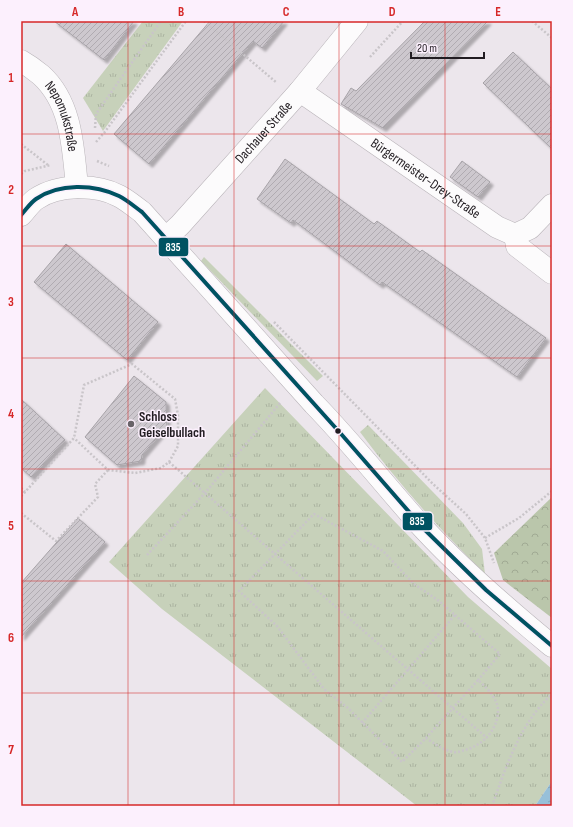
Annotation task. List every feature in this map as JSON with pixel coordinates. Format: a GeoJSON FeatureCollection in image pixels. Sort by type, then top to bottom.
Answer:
{"type":"FeatureCollection","features":[{"type":"Feature","properties":{"kind":"street","name":"Dachauer Straße"},"geometry":{"type":"LineString","coordinates":[[166,238],[180,225],[297,94],[357,21]]}},
{"type":"Feature","properties":{"kind":"street","name":"Nepomukstraße"},"geometry":{"type":"LineString","coordinates":[[21,61],[42,76],[58,95],[68,119],[77,187]]}},
{"type":"Feature","properties":{"kind":"street","name":"Bürgermeister-Drey-Straße"},"geometry":{"type":"LineString","coordinates":[[297,94],[497,227],[515,235]]}},
{"type":"Feature","properties":{"kind":"street"},"geometry":{"type":"LineString","coordinates":[[21,215],[36,199],[57,191],[77,187],[100,189],[120,196],[142,212],[333,424],[424,530],[491,597],[552,646]]}},
{"type":"Feature","properties":{"kind":"street"},"geometry":{"type":"LineString","coordinates":[[552,205],[530,228],[515,235],[517,246],[552,273]]}},
{"type":"Feature","properties":{"kind":"path"},"geometry":{"type":"LineString","coordinates":[[96,114],[161,21]]}},
{"type":"Feature","properties":{"kind":"path"},"geometry":{"type":"LineString","coordinates":[[93,146],[186,21]]}},
{"type":"Feature","properties":{"kind":"path"},"geometry":{"type":"LineString","coordinates":[[204,21],[297,94]]}},
{"type":"Feature","properties":{"kind":"path"},"geometry":{"type":"LineString","coordinates":[[370,57],[403,21]]}},
{"type":"Feature","properties":{"kind":"path"},"geometry":{"type":"LineString","coordinates":[[532,21],[552,38]]}},
{"type":"Feature","properties":{"kind":"path"},"geometry":{"type":"LineString","coordinates":[[21,144],[48,166]]}},
{"type":"Feature","properties":{"kind":"path"},"geometry":{"type":"LineString","coordinates":[[21,174],[24,171]]}},
{"type":"Feature","properties":{"kind":"path"},"geometry":{"type":"LineString","coordinates":[[274,321],[412,462],[466,514],[485,538],[495,565]]}},
{"type":"Feature","properties":{"kind":"path"},"geometry":{"type":"LineString","coordinates":[[21,496],[74,438],[84,385],[132,364],[175,399],[178,415],[178,446],[169,462],[161,468],[135,474],[108,470],[74,438]]}},
{"type":"Feature","properties":{"kind":"path"},"geometry":{"type":"LineString","coordinates":[[147,555],[205,493],[283,400]]}},
{"type":"Feature","properties":{"kind":"path"},"geometry":{"type":"LineString","coordinates":[[169,462],[487,738]]}},
{"type":"Feature","properties":{"kind":"path"},"geometry":{"type":"LineString","coordinates":[[21,513],[56,541],[98,497],[95,484],[108,470]]}},
{"type":"Feature","properties":{"kind":"path"},"geometry":{"type":"LineString","coordinates":[[21,488],[25,492]]}},
{"type":"Feature","properties":{"kind":"path"},"geometry":{"type":"LineString","coordinates":[[485,538],[519,518],[552,491]]}},
{"type":"Feature","properties":{"kind":"path"},"geometry":{"type":"LineString","coordinates":[[314,514],[384,551],[414,584],[440,601],[455,615],[500,654],[453,709],[402,762],[348,708],[324,689],[277,626],[239,591],[314,514]]}},
{"type":"Feature","properties":{"kind":"path"},"geometry":{"type":"LineString","coordinates":[[362,723],[455,615]]}},
{"type":"Feature","properties":{"kind":"path"},"geometry":{"type":"LineString","coordinates":[[426,738],[439,747],[455,752],[476,747],[487,738],[495,726],[498,709],[488,689],[478,680]]}},
{"type":"Feature","properties":{"kind":"path"},"geometry":{"type":"LineString","coordinates":[[492,806],[511,753],[540,706],[552,694]]}},
{"type":"Feature","properties":{"kind":"green space"},"geometry":{"type":"Polygon","coordinates":[[[143,21],[183,21],[103,131],[83,98],[143,21]]]}},
{"type":"Feature","properties":{"kind":"green space"},"geometry":{"type":"Polygon","coordinates":[[[204,257],[323,376],[317,381],[201,261],[204,257]]]}},
{"type":"Feature","properties":{"kind":"green space"},"geometry":{"type":"Polygon","coordinates":[[[265,388],[468,597],[552,669],[552,781],[535,806],[417,806],[162,609],[109,562],[265,388]]]}},
{"type":"Feature","properties":{"kind":"green space"},"geometry":{"type":"Polygon","coordinates":[[[368,425],[463,523],[482,549],[485,574],[451,540],[374,451],[360,432],[368,425]]]}},
{"type":"Feature","properties":{"kind":"green space"},"geometry":{"type":"Polygon","coordinates":[[[552,497],[552,618],[503,580],[494,553],[552,497]]]}},
{"type":"Feature","properties":{"kind":"water"},"geometry":{"type":"Polygon","coordinates":[[[552,781],[552,806],[535,806],[552,781]]]}},
{"type":"Feature","properties":{"kind":"building"},"geometry":{"type":"Polygon","coordinates":[[[54,21],[134,21],[104,60],[54,21]]]}},
{"type":"Feature","properties":{"kind":"building"},"geometry":{"type":"Polygon","coordinates":[[[210,21],[284,21],[262,48],[253,41],[149,164],[114,134],[210,21]]]}},
{"type":"Feature","properties":{"kind":"building"},"geometry":{"type":"Polygon","coordinates":[[[425,21],[488,21],[383,128],[341,104],[351,88],[356,91],[425,21]]]}},
{"type":"Feature","properties":{"kind":"building"},"geometry":{"type":"Polygon","coordinates":[[[513,52],[552,89],[552,149],[483,83],[513,52]]]}},
{"type":"Feature","properties":{"kind":"building"},"geometry":{"type":"Polygon","coordinates":[[[285,159],[374,224],[377,221],[420,252],[422,250],[546,338],[517,377],[382,282],[380,285],[293,220],[291,223],[257,199],[285,159]]]}},
{"type":"Feature","properties":{"kind":"building"},"geometry":{"type":"Polygon","coordinates":[[[462,161],[490,182],[478,197],[450,177],[462,161]]]}},
{"type":"Feature","properties":{"kind":"building"},"geometry":{"type":"Polygon","coordinates":[[[66,244],[158,322],[127,360],[34,282],[66,244]]]}},
{"type":"Feature","properties":{"kind":"building","name":"Schloss Geiselbullach"},"geometry":{"type":"Polygon","coordinates":[[[134,376],[166,402],[167,431],[161,433],[142,455],[141,461],[117,465],[85,437],[134,376]]]}},
{"type":"Feature","properties":{"kind":"building"},"geometry":{"type":"Polygon","coordinates":[[[21,399],[65,440],[31,477],[21,468],[21,399]]]}},
{"type":"Feature","properties":{"kind":"building"},"geometry":{"type":"Polygon","coordinates":[[[78,518],[105,542],[21,637],[21,583],[78,518]]]}},
{"type":"Feature","properties":{"kind":"transit line","name":"835"},"geometry":{"type":"LineString","coordinates":[[21,215],[34,201],[45,194],[55,190],[77,187],[88,187],[109,192],[122,198],[142,212],[342,435],[424,529],[486,590],[552,646]]}},
{"type":"Feature","properties":{"kind":"place","name":"Schloss Geiselbullach"},"geometry":{"type":"Point","coordinates":[131,424]}}]}
